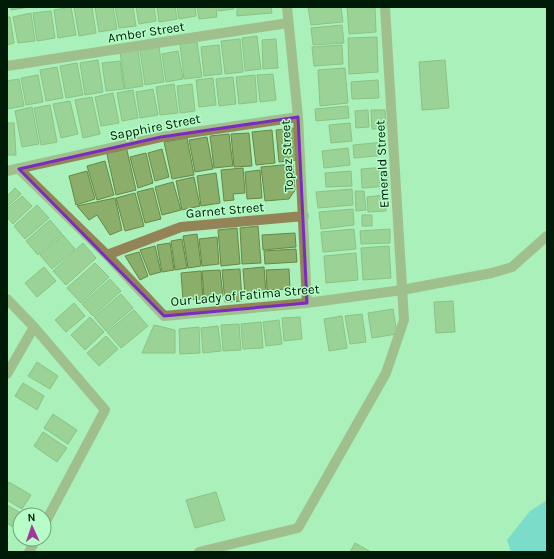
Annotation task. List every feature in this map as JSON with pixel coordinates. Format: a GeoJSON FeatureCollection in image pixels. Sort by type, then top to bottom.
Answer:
{"type":"FeatureCollection","features":[{"type":"Feature","properties":{"kind":"street","name":"Topaz Street"},"geometry":{"type":"LineString","coordinates":[[287,7],[298,117],[304,216],[307,303]]}},
{"type":"Feature","properties":{"kind":"street","name":"Emerald Street"},"geometry":{"type":"LineString","coordinates":[[199,552],[298,528],[386,373],[404,320],[385,7]]}},
{"type":"Feature","properties":{"kind":"street","name":"Amber Street"},"geometry":{"type":"LineString","coordinates":[[7,66],[288,23]]}},
{"type":"Feature","properties":{"kind":"street","name":"Sapphire Street"},"geometry":{"type":"LineString","coordinates":[[19,169],[161,137],[298,117]]}},
{"type":"Feature","properties":{"kind":"street","name":"Our Lady of Fatima Street"},"geometry":{"type":"LineString","coordinates":[[19,169],[107,256],[164,316],[307,303],[402,290],[492,273],[512,266],[528,255],[547,236]]}},
{"type":"Feature","properties":{"kind":"street"},"geometry":{"type":"LineString","coordinates":[[7,171],[19,169]]}},
{"type":"Feature","properties":{"kind":"street","name":"Garnet Street"},"geometry":{"type":"LineString","coordinates":[[107,256],[181,227],[304,216]]}},
{"type":"Feature","properties":{"kind":"street"},"geometry":{"type":"LineString","coordinates":[[7,299],[105,410],[52,510]]}},
{"type":"Feature","properties":{"kind":"street"},"geometry":{"type":"LineString","coordinates":[[7,374],[34,328]]}},
{"type":"Feature","properties":{"kind":"highlighted area"},"geometry":{"type":"Polygon","coordinates":[[[298,117],[307,303],[164,316],[19,169],[161,137],[298,117]]]}},
{"type":"Feature","properties":{"kind":"water"},"geometry":{"type":"Polygon","coordinates":[[[547,500],[547,552],[511,552],[507,540],[530,511],[547,500]]]}},
{"type":"Feature","properties":{"kind":"building"},"geometry":{"type":"Polygon","coordinates":[[[11,7],[30,7],[11,10],[11,7]]]}},
{"type":"Feature","properties":{"kind":"building"},"geometry":{"type":"Polygon","coordinates":[[[71,7],[76,35],[58,38],[54,10],[71,7]]]}},
{"type":"Feature","properties":{"kind":"building"},"geometry":{"type":"Polygon","coordinates":[[[74,7],[92,7],[96,33],[79,36],[74,7]]]}},
{"type":"Feature","properties":{"kind":"building"},"geometry":{"type":"Polygon","coordinates":[[[95,7],[113,7],[117,29],[99,32],[95,7]]]}},
{"type":"Feature","properties":{"kind":"building"},"geometry":{"type":"Polygon","coordinates":[[[115,7],[133,7],[136,26],[119,28],[115,7]]]}},
{"type":"Feature","properties":{"kind":"building"},"geometry":{"type":"Polygon","coordinates":[[[136,7],[154,7],[156,21],[139,24],[136,7]]]}},
{"type":"Feature","properties":{"kind":"building"},"geometry":{"type":"Polygon","coordinates":[[[157,7],[175,7],[177,19],[159,22],[157,7]]]}},
{"type":"Feature","properties":{"kind":"building"},"geometry":{"type":"Polygon","coordinates":[[[177,7],[195,7],[196,16],[179,19],[177,7]]]}},
{"type":"Feature","properties":{"kind":"building"},"geometry":{"type":"Polygon","coordinates":[[[197,7],[216,7],[217,17],[199,19],[197,7]]]}},
{"type":"Feature","properties":{"kind":"building"},"geometry":{"type":"Polygon","coordinates":[[[218,7],[234,7],[234,9],[218,11],[218,7]]]}},
{"type":"Feature","properties":{"kind":"building"},"geometry":{"type":"Polygon","coordinates":[[[237,7],[271,7],[272,13],[237,16],[237,7]]]}},
{"type":"Feature","properties":{"kind":"building"},"geometry":{"type":"Polygon","coordinates":[[[308,7],[341,7],[343,22],[311,25],[308,7]]]}},
{"type":"Feature","properties":{"kind":"building"},"geometry":{"type":"Polygon","coordinates":[[[347,7],[375,7],[376,32],[349,34],[347,7]]]}},
{"type":"Feature","properties":{"kind":"building"},"geometry":{"type":"Polygon","coordinates":[[[51,11],[55,38],[37,41],[33,13],[51,11]]]}},
{"type":"Feature","properties":{"kind":"building"},"geometry":{"type":"Polygon","coordinates":[[[31,13],[35,41],[18,43],[13,17],[31,13]]]}},
{"type":"Feature","properties":{"kind":"building"},"geometry":{"type":"Polygon","coordinates":[[[7,17],[10,17],[14,43],[7,45],[7,17]]]}},
{"type":"Feature","properties":{"kind":"building"},"geometry":{"type":"Polygon","coordinates":[[[342,25],[344,43],[313,45],[311,28],[342,25]]]}},
{"type":"Feature","properties":{"kind":"building"},"geometry":{"type":"Polygon","coordinates":[[[257,36],[261,69],[245,71],[242,38],[257,36]]]}},
{"type":"Feature","properties":{"kind":"building"},"geometry":{"type":"Polygon","coordinates":[[[377,37],[378,72],[349,74],[348,38],[377,37]]]}},
{"type":"Feature","properties":{"kind":"building"},"geometry":{"type":"Polygon","coordinates":[[[240,39],[243,72],[225,74],[221,41],[240,39]]]}},
{"type":"Feature","properties":{"kind":"building"},"geometry":{"type":"Polygon","coordinates":[[[276,39],[278,68],[263,69],[262,40],[276,39]]]}},
{"type":"Feature","properties":{"kind":"building"},"geometry":{"type":"Polygon","coordinates":[[[197,42],[202,77],[184,79],[180,44],[197,42]]]}},
{"type":"Feature","properties":{"kind":"building"},"geometry":{"type":"Polygon","coordinates":[[[219,45],[222,74],[204,76],[201,47],[219,45]]]}},
{"type":"Feature","properties":{"kind":"building"},"geometry":{"type":"Polygon","coordinates":[[[342,45],[343,64],[314,66],[312,47],[342,45]]]}},
{"type":"Feature","properties":{"kind":"building"},"geometry":{"type":"Polygon","coordinates":[[[159,47],[164,82],[145,85],[140,50],[159,47]]]}},
{"type":"Feature","properties":{"kind":"building"},"geometry":{"type":"Polygon","coordinates":[[[138,50],[143,86],[125,89],[120,52],[138,50]]]}},
{"type":"Feature","properties":{"kind":"building"},"geometry":{"type":"Polygon","coordinates":[[[178,51],[183,79],[166,82],[162,54],[178,51]]]}},
{"type":"Feature","properties":{"kind":"building"},"geometry":{"type":"Polygon","coordinates":[[[98,60],[103,92],[85,95],[80,63],[98,60]]]}},
{"type":"Feature","properties":{"kind":"building"},"geometry":{"type":"Polygon","coordinates":[[[445,60],[449,108],[422,110],[419,62],[445,60]]]}},
{"type":"Feature","properties":{"kind":"building"},"geometry":{"type":"Polygon","coordinates":[[[120,61],[124,89],[106,91],[102,63],[120,61]]]}},
{"type":"Feature","properties":{"kind":"building"},"geometry":{"type":"Polygon","coordinates":[[[77,63],[83,95],[66,98],[60,66],[77,63]]]}},
{"type":"Feature","properties":{"kind":"building"},"geometry":{"type":"Polygon","coordinates":[[[57,67],[63,98],[46,101],[40,70],[57,67]]]}},
{"type":"Feature","properties":{"kind":"building"},"geometry":{"type":"Polygon","coordinates":[[[345,68],[348,103],[320,106],[318,70],[345,68]]]}},
{"type":"Feature","properties":{"kind":"building"},"geometry":{"type":"Polygon","coordinates":[[[273,74],[276,100],[260,102],[257,75],[273,74]]]}},
{"type":"Feature","properties":{"kind":"building"},"geometry":{"type":"Polygon","coordinates":[[[38,75],[43,102],[26,105],[21,78],[38,75]]]}},
{"type":"Feature","properties":{"kind":"building"},"geometry":{"type":"Polygon","coordinates":[[[255,75],[257,102],[239,104],[236,77],[255,75]]]}},
{"type":"Feature","properties":{"kind":"building"},"geometry":{"type":"Polygon","coordinates":[[[233,77],[236,104],[219,106],[216,79],[233,77]]]}},
{"type":"Feature","properties":{"kind":"building"},"geometry":{"type":"Polygon","coordinates":[[[213,78],[216,105],[199,107],[196,80],[213,78]]]}},
{"type":"Feature","properties":{"kind":"building"},"geometry":{"type":"Polygon","coordinates":[[[19,79],[24,106],[7,109],[7,81],[19,79]]]}},
{"type":"Feature","properties":{"kind":"building"},"geometry":{"type":"Polygon","coordinates":[[[378,80],[379,98],[352,99],[351,82],[378,80]]]}},
{"type":"Feature","properties":{"kind":"building"},"geometry":{"type":"Polygon","coordinates":[[[174,84],[178,113],[160,115],[156,87],[174,84]]]}},
{"type":"Feature","properties":{"kind":"building"},"geometry":{"type":"Polygon","coordinates":[[[192,84],[195,111],[180,113],[177,86],[192,84]]]}},
{"type":"Feature","properties":{"kind":"building"},"geometry":{"type":"Polygon","coordinates":[[[153,89],[158,115],[140,118],[136,92],[153,89]]]}},
{"type":"Feature","properties":{"kind":"building"},"geometry":{"type":"Polygon","coordinates":[[[133,90],[138,118],[122,121],[117,93],[133,90]]]}},
{"type":"Feature","properties":{"kind":"building"},"geometry":{"type":"Polygon","coordinates":[[[113,93],[119,123],[101,126],[95,97],[113,93]]]}},
{"type":"Feature","properties":{"kind":"building"},"geometry":{"type":"Polygon","coordinates":[[[92,97],[100,134],[83,138],[75,100],[92,97]]]}},
{"type":"Feature","properties":{"kind":"building"},"geometry":{"type":"Polygon","coordinates":[[[70,101],[78,134],[61,138],[53,104],[70,101]]]}},
{"type":"Feature","properties":{"kind":"building"},"geometry":{"type":"Polygon","coordinates":[[[50,105],[57,142],[41,145],[34,108],[50,105]]]}},
{"type":"Feature","properties":{"kind":"building"},"geometry":{"type":"Polygon","coordinates":[[[348,106],[349,118],[316,121],[315,109],[348,106]]]}},
{"type":"Feature","properties":{"kind":"building"},"geometry":{"type":"Polygon","coordinates":[[[32,107],[39,144],[22,147],[15,111],[32,107]]]}},
{"type":"Feature","properties":{"kind":"building"},"geometry":{"type":"Polygon","coordinates":[[[368,110],[369,127],[356,128],[355,111],[368,110]]]}},
{"type":"Feature","properties":{"kind":"building"},"geometry":{"type":"Polygon","coordinates":[[[371,110],[385,110],[386,128],[372,129],[371,110]]]}},
{"type":"Feature","properties":{"kind":"building"},"geometry":{"type":"Polygon","coordinates":[[[7,123],[14,123],[16,155],[7,155],[7,123]]]}},
{"type":"Feature","properties":{"kind":"building"},"geometry":{"type":"Polygon","coordinates":[[[350,123],[352,141],[331,143],[329,125],[350,123]]]}},
{"type":"Feature","properties":{"kind":"building"},"geometry":{"type":"Polygon","coordinates":[[[294,128],[297,160],[279,162],[276,130],[294,128]]]}},
{"type":"Feature","properties":{"kind":"building"},"geometry":{"type":"Polygon","coordinates":[[[272,130],[275,163],[256,165],[252,132],[272,130]]]}},
{"type":"Feature","properties":{"kind":"building"},"geometry":{"type":"Polygon","coordinates":[[[249,133],[252,166],[234,167],[231,134],[249,133]]]}},
{"type":"Feature","properties":{"kind":"building"},"geometry":{"type":"Polygon","coordinates":[[[229,134],[233,166],[214,168],[210,136],[229,134]]]}},
{"type":"Feature","properties":{"kind":"building"},"geometry":{"type":"Polygon","coordinates":[[[207,137],[213,169],[195,172],[189,140],[207,137]]]}},
{"type":"Feature","properties":{"kind":"building"},"geometry":{"type":"Polygon","coordinates":[[[187,138],[194,175],[172,179],[164,142],[187,138]]]}},
{"type":"Feature","properties":{"kind":"building"},"geometry":{"type":"Polygon","coordinates":[[[385,142],[386,155],[354,158],[353,145],[385,142]]]}},
{"type":"Feature","properties":{"kind":"building"},"geometry":{"type":"Polygon","coordinates":[[[126,146],[136,190],[116,195],[106,150],[126,146]]]}},
{"type":"Feature","properties":{"kind":"building"},"geometry":{"type":"Polygon","coordinates":[[[348,148],[350,165],[324,168],[322,151],[348,148]]]}},
{"type":"Feature","properties":{"kind":"building"},"geometry":{"type":"Polygon","coordinates":[[[162,149],[169,177],[155,181],[148,153],[162,149]]]}},
{"type":"Feature","properties":{"kind":"building"},"geometry":{"type":"Polygon","coordinates":[[[146,153],[153,183],[138,188],[130,157],[146,153]]]}},
{"type":"Feature","properties":{"kind":"building"},"geometry":{"type":"Polygon","coordinates":[[[105,161],[114,195],[97,200],[87,166],[105,161]]]}},
{"type":"Feature","properties":{"kind":"building"},"geometry":{"type":"Polygon","coordinates":[[[293,164],[295,190],[289,199],[265,201],[261,167],[293,164]]]}},
{"type":"Feature","properties":{"kind":"building"},"geometry":{"type":"Polygon","coordinates":[[[387,167],[389,186],[362,188],[361,169],[387,167]]]}},
{"type":"Feature","properties":{"kind":"building"},"geometry":{"type":"Polygon","coordinates":[[[243,168],[245,193],[233,194],[234,200],[224,201],[221,170],[243,168]]]}},
{"type":"Feature","properties":{"kind":"building"},"geometry":{"type":"Polygon","coordinates":[[[260,170],[262,198],[247,199],[245,172],[260,170]]]}},
{"type":"Feature","properties":{"kind":"building"},"geometry":{"type":"Polygon","coordinates":[[[87,171],[95,199],[76,205],[69,176],[87,171]]]}},
{"type":"Feature","properties":{"kind":"building"},"geometry":{"type":"Polygon","coordinates":[[[351,171],[352,186],[326,187],[325,173],[351,171]]]}},
{"type":"Feature","properties":{"kind":"building"},"geometry":{"type":"Polygon","coordinates":[[[216,173],[220,203],[201,206],[197,176],[216,173]]]}},
{"type":"Feature","properties":{"kind":"building"},"geometry":{"type":"Polygon","coordinates":[[[194,177],[200,206],[182,210],[176,181],[194,177]]]}},
{"type":"Feature","properties":{"kind":"building"},"geometry":{"type":"Polygon","coordinates":[[[173,182],[181,210],[162,215],[155,187],[173,182]]]}},
{"type":"Feature","properties":{"kind":"building"},"geometry":{"type":"Polygon","coordinates":[[[15,188],[21,194],[7,207],[7,196],[15,188]]]}},
{"type":"Feature","properties":{"kind":"building"},"geometry":{"type":"Polygon","coordinates":[[[153,188],[161,219],[145,223],[137,192],[153,188]]]}},
{"type":"Feature","properties":{"kind":"building"},"geometry":{"type":"Polygon","coordinates":[[[352,189],[353,205],[318,208],[316,192],[352,189]]]}},
{"type":"Feature","properties":{"kind":"building"},"geometry":{"type":"Polygon","coordinates":[[[355,191],[364,191],[366,210],[356,211],[355,191]]]}},
{"type":"Feature","properties":{"kind":"building"},"geometry":{"type":"Polygon","coordinates":[[[135,193],[144,226],[125,231],[116,198],[135,193]]]}},
{"type":"Feature","properties":{"kind":"building"},"geometry":{"type":"Polygon","coordinates":[[[385,195],[386,211],[368,212],[367,197],[385,195]]]}},
{"type":"Feature","properties":{"kind":"building"},"geometry":{"type":"Polygon","coordinates":[[[22,196],[32,206],[13,224],[7,217],[7,209],[22,196]]]}},
{"type":"Feature","properties":{"kind":"building"},"geometry":{"type":"Polygon","coordinates":[[[115,198],[122,230],[110,235],[97,215],[89,220],[77,206],[115,198]]]}},
{"type":"Feature","properties":{"kind":"building"},"geometry":{"type":"Polygon","coordinates":[[[37,205],[49,218],[25,239],[14,226],[37,205]]]}},
{"type":"Feature","properties":{"kind":"building"},"geometry":{"type":"Polygon","coordinates":[[[353,209],[354,225],[321,229],[319,212],[353,209]]]}},
{"type":"Feature","properties":{"kind":"building"},"geometry":{"type":"Polygon","coordinates":[[[362,215],[372,215],[372,226],[362,226],[362,215]]]}},
{"type":"Feature","properties":{"kind":"building"},"geometry":{"type":"Polygon","coordinates":[[[50,220],[62,234],[38,255],[26,241],[50,220]]]}},
{"type":"Feature","properties":{"kind":"building"},"geometry":{"type":"Polygon","coordinates":[[[258,226],[261,263],[242,264],[240,228],[258,226]]]}},
{"type":"Feature","properties":{"kind":"building"},"geometry":{"type":"Polygon","coordinates":[[[237,228],[240,264],[221,266],[218,230],[237,228]]]}},
{"type":"Feature","properties":{"kind":"building"},"geometry":{"type":"Polygon","coordinates":[[[354,229],[356,249],[323,252],[321,232],[354,229]]]}},
{"type":"Feature","properties":{"kind":"building"},"geometry":{"type":"Polygon","coordinates":[[[390,229],[390,243],[361,244],[360,231],[390,229]]]}},
{"type":"Feature","properties":{"kind":"building"},"geometry":{"type":"Polygon","coordinates":[[[295,233],[296,247],[263,250],[262,235],[295,233]]]}},
{"type":"Feature","properties":{"kind":"building"},"geometry":{"type":"Polygon","coordinates":[[[197,234],[201,266],[188,268],[183,236],[197,234]]]}},
{"type":"Feature","properties":{"kind":"building"},"geometry":{"type":"Polygon","coordinates":[[[63,235],[75,249],[52,269],[40,255],[63,235]]]}},
{"type":"Feature","properties":{"kind":"building"},"geometry":{"type":"Polygon","coordinates":[[[217,237],[219,264],[202,266],[199,239],[217,237]]]}},
{"type":"Feature","properties":{"kind":"building"},"geometry":{"type":"Polygon","coordinates":[[[182,239],[187,268],[175,270],[171,241],[182,239]]]}},
{"type":"Feature","properties":{"kind":"building"},"geometry":{"type":"Polygon","coordinates":[[[83,243],[96,258],[66,285],[53,271],[83,243]]]}},
{"type":"Feature","properties":{"kind":"building"},"geometry":{"type":"Polygon","coordinates":[[[170,243],[174,270],[162,272],[157,245],[170,243]]]}},
{"type":"Feature","properties":{"kind":"building"},"geometry":{"type":"Polygon","coordinates":[[[155,246],[161,272],[150,275],[140,250],[155,246]]]}},
{"type":"Feature","properties":{"kind":"building"},"geometry":{"type":"Polygon","coordinates":[[[389,246],[391,278],[363,280],[361,248],[389,246]]]}},
{"type":"Feature","properties":{"kind":"building"},"geometry":{"type":"Polygon","coordinates":[[[296,249],[297,262],[265,264],[264,251],[296,249]]]}},
{"type":"Feature","properties":{"kind":"building"},"geometry":{"type":"Polygon","coordinates":[[[139,252],[148,276],[140,280],[125,256],[139,252]]]}},
{"type":"Feature","properties":{"kind":"building"},"geometry":{"type":"Polygon","coordinates":[[[356,253],[358,280],[326,283],[324,256],[356,253]]]}},
{"type":"Feature","properties":{"kind":"building"},"geometry":{"type":"Polygon","coordinates":[[[95,263],[109,277],[81,303],[67,288],[95,263]]]}},
{"type":"Feature","properties":{"kind":"building"},"geometry":{"type":"Polygon","coordinates":[[[44,267],[56,281],[37,297],[25,283],[44,267]]]}},
{"type":"Feature","properties":{"kind":"building"},"geometry":{"type":"Polygon","coordinates":[[[264,267],[266,293],[245,295],[243,269],[264,267]]]}},
{"type":"Feature","properties":{"kind":"building"},"geometry":{"type":"Polygon","coordinates":[[[240,269],[242,301],[225,302],[222,270],[240,269]]]}},
{"type":"Feature","properties":{"kind":"building"},"geometry":{"type":"Polygon","coordinates":[[[289,269],[290,289],[267,290],[266,270],[289,269]]]}},
{"type":"Feature","properties":{"kind":"building"},"geometry":{"type":"Polygon","coordinates":[[[220,270],[223,296],[204,297],[202,271],[220,270]]]}},
{"type":"Feature","properties":{"kind":"building"},"geometry":{"type":"Polygon","coordinates":[[[201,271],[203,299],[183,300],[181,273],[201,271]]]}},
{"type":"Feature","properties":{"kind":"building"},"geometry":{"type":"Polygon","coordinates":[[[110,279],[121,291],[93,316],[82,304],[110,279]]]}},
{"type":"Feature","properties":{"kind":"building"},"geometry":{"type":"Polygon","coordinates":[[[121,294],[133,308],[106,331],[94,317],[121,294]]]}},
{"type":"Feature","properties":{"kind":"building"},"geometry":{"type":"Polygon","coordinates":[[[453,301],[455,332],[436,333],[434,302],[453,301]]]}},
{"type":"Feature","properties":{"kind":"building"},"geometry":{"type":"Polygon","coordinates":[[[74,303],[85,316],[66,332],[55,320],[74,303]]]}},
{"type":"Feature","properties":{"kind":"building"},"geometry":{"type":"Polygon","coordinates":[[[393,309],[397,334],[372,338],[368,313],[393,309]]]}},
{"type":"Feature","properties":{"kind":"building"},"geometry":{"type":"Polygon","coordinates":[[[134,310],[148,326],[121,348],[107,332],[134,310]]]}},
{"type":"Feature","properties":{"kind":"building"},"geometry":{"type":"Polygon","coordinates":[[[362,314],[366,342],[350,344],[345,316],[362,314]]]}},
{"type":"Feature","properties":{"kind":"building"},"geometry":{"type":"Polygon","coordinates":[[[342,316],[347,348],[329,351],[324,319],[342,316]]]}},
{"type":"Feature","properties":{"kind":"building"},"geometry":{"type":"Polygon","coordinates":[[[90,317],[104,332],[85,350],[71,335],[90,317]]]}},
{"type":"Feature","properties":{"kind":"building"},"geometry":{"type":"Polygon","coordinates":[[[300,317],[302,339],[284,341],[282,318],[300,317]]]}},
{"type":"Feature","properties":{"kind":"building"},"geometry":{"type":"Polygon","coordinates":[[[279,320],[282,344],[266,346],[263,322],[279,320]]]}},
{"type":"Feature","properties":{"kind":"building"},"geometry":{"type":"Polygon","coordinates":[[[261,322],[263,348],[243,349],[241,324],[261,322]]]}},
{"type":"Feature","properties":{"kind":"building"},"geometry":{"type":"Polygon","coordinates":[[[239,324],[241,350],[223,351],[221,325],[239,324]]]}},
{"type":"Feature","properties":{"kind":"building"},"geometry":{"type":"Polygon","coordinates":[[[154,325],[175,330],[175,353],[142,353],[154,325]]]}},
{"type":"Feature","properties":{"kind":"building"},"geometry":{"type":"Polygon","coordinates":[[[218,326],[221,351],[203,353],[201,328],[218,326]]]}},
{"type":"Feature","properties":{"kind":"building"},"geometry":{"type":"Polygon","coordinates":[[[199,327],[200,353],[180,354],[179,329],[199,327]]]}},
{"type":"Feature","properties":{"kind":"building"},"geometry":{"type":"Polygon","coordinates":[[[106,336],[118,349],[99,366],[87,353],[106,336]]]}},
{"type":"Feature","properties":{"kind":"building"},"geometry":{"type":"Polygon","coordinates":[[[37,362],[58,376],[50,389],[28,376],[37,362]]]}},
{"type":"Feature","properties":{"kind":"building"},"geometry":{"type":"Polygon","coordinates":[[[23,383],[44,396],[37,410],[15,396],[23,383]]]}},
{"type":"Feature","properties":{"kind":"building"},"geometry":{"type":"Polygon","coordinates":[[[53,414],[77,430],[68,444],[44,428],[53,414]]]}},
{"type":"Feature","properties":{"kind":"building"},"geometry":{"type":"Polygon","coordinates":[[[43,432],[67,448],[57,462],[34,446],[43,432]]]}},
{"type":"Feature","properties":{"kind":"building"},"geometry":{"type":"Polygon","coordinates":[[[9,482],[31,495],[23,507],[19,507],[7,500],[7,486],[9,482]]]}},
{"type":"Feature","properties":{"kind":"building"},"geometry":{"type":"Polygon","coordinates":[[[216,492],[225,520],[195,528],[186,500],[216,492]]]}},
{"type":"Feature","properties":{"kind":"building"},"geometry":{"type":"Polygon","coordinates":[[[7,505],[12,508],[12,526],[7,523],[7,505]]]}},
{"type":"Feature","properties":{"kind":"building"},"geometry":{"type":"Polygon","coordinates":[[[355,543],[371,552],[350,552],[355,543]]]}}]}
